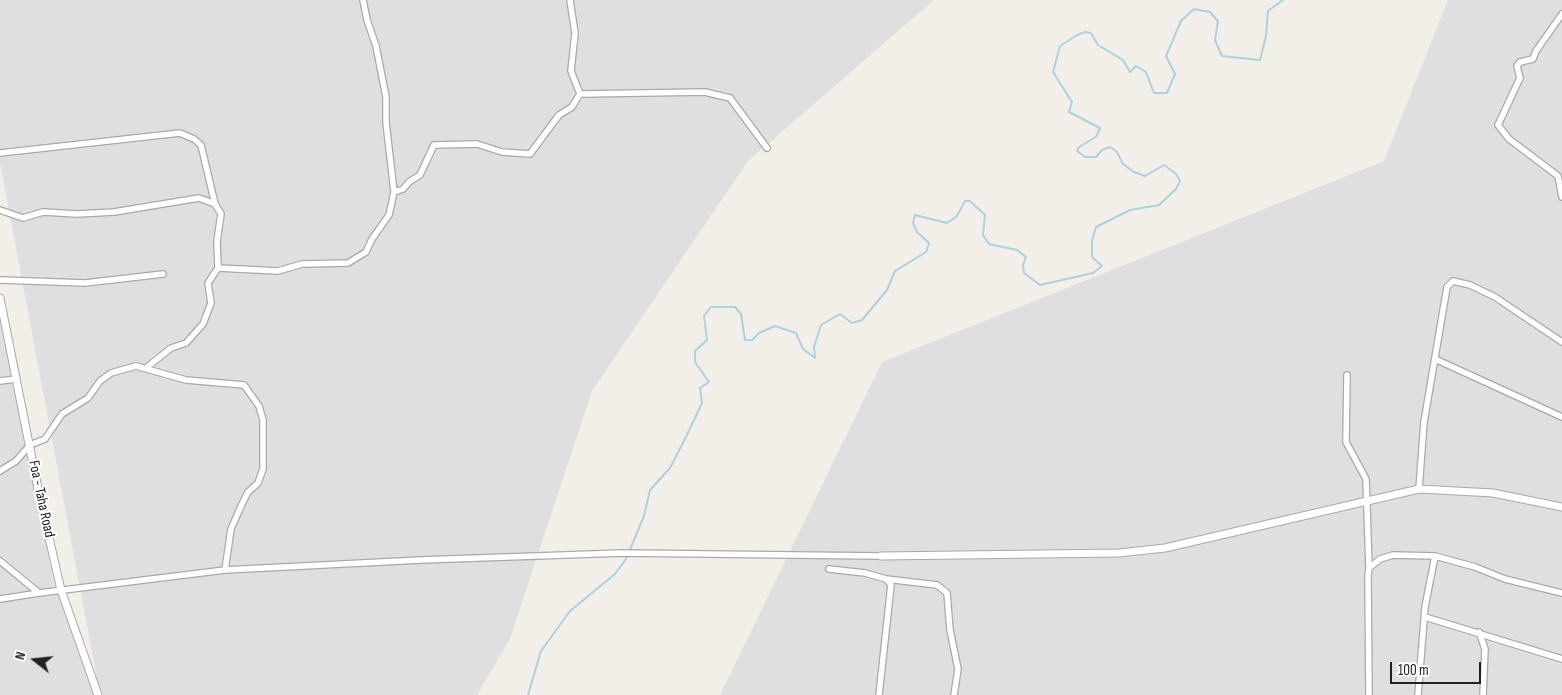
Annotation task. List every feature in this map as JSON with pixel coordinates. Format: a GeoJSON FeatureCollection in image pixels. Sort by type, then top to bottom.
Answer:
{"type":"FeatureCollection","features":[{"type":"Feature","properties":{"kind":"street"},"geometry":{"type":"LineString","coordinates":[[218,268],[278,271],[302,264],[348,263],[366,252],[372,238],[389,215],[394,192],[386,122],[386,97],[376,46],[367,20],[363,0]]}},
{"type":"Feature","properties":{"kind":"street"},"geometry":{"type":"LineString","coordinates":[[570,0],[575,33],[571,71],[580,94]]}},
{"type":"Feature","properties":{"kind":"street"},"geometry":{"type":"LineString","coordinates":[[1562,14],[1536,51],[1533,59],[1520,62],[1517,66],[1520,78],[1498,125],[1509,139],[1558,176],[1562,197]]}},
{"type":"Feature","properties":{"kind":"street"},"geometry":{"type":"LineString","coordinates":[[580,94],[705,92],[730,98],[768,148]]}},
{"type":"Feature","properties":{"kind":"street"},"geometry":{"type":"LineString","coordinates":[[394,192],[403,189],[409,182],[420,176],[434,145],[477,144],[502,152],[530,154],[559,115],[572,107],[580,94]]}},
{"type":"Feature","properties":{"kind":"street"},"geometry":{"type":"LineString","coordinates":[[0,153],[180,133],[194,139],[201,145],[215,204],[221,214],[217,240],[218,268],[208,283],[212,303],[203,324],[186,343],[170,348],[146,368]]}},
{"type":"Feature","properties":{"kind":"street"},"geometry":{"type":"LineString","coordinates":[[0,210],[23,218],[44,212],[77,214],[114,212],[199,198],[215,204]]}},
{"type":"Feature","properties":{"kind":"street"},"geometry":{"type":"LineString","coordinates":[[0,280],[85,282],[164,274]]}},
{"type":"Feature","properties":{"kind":"street"},"geometry":{"type":"LineString","coordinates":[[1419,489],[1424,422],[1447,287],[1453,281],[1470,284],[1495,296],[1562,342]]}},
{"type":"Feature","properties":{"kind":"street","name":"Foa - Taha Road"},"geometry":{"type":"LineString","coordinates":[[0,298],[61,590],[98,695]]}},
{"type":"Feature","properties":{"kind":"street"},"geometry":{"type":"LineString","coordinates":[[1435,358],[1562,417]]}},
{"type":"Feature","properties":{"kind":"street"},"geometry":{"type":"LineString","coordinates":[[0,470],[16,461],[30,445],[45,439],[62,414],[88,398],[100,381],[111,373],[136,366],[186,380],[244,385],[259,406],[263,420],[263,469],[258,483],[248,492],[231,529],[225,570]]}},
{"type":"Feature","properties":{"kind":"street"},"geometry":{"type":"LineString","coordinates":[[1347,375],[1346,442],[1366,479],[1369,568],[1369,695]]}},
{"type":"Feature","properties":{"kind":"street"},"geometry":{"type":"LineString","coordinates":[[0,381],[16,379]]}},
{"type":"Feature","properties":{"kind":"street"},"geometry":{"type":"LineString","coordinates":[[0,600],[61,590],[225,570],[402,561],[622,553],[879,556],[1119,554],[1165,548],[1419,489],[1493,493],[1562,507]]}},
{"type":"Feature","properties":{"kind":"street"},"geometry":{"type":"LineString","coordinates":[[1369,568],[1380,559],[1393,555],[1434,556],[1475,567],[1505,579],[1562,593]]}},
{"type":"Feature","properties":{"kind":"street"},"geometry":{"type":"LineString","coordinates":[[1418,695],[1425,618],[1434,556]]}},
{"type":"Feature","properties":{"kind":"street"},"geometry":{"type":"LineString","coordinates":[[0,561],[39,593]]}},
{"type":"Feature","properties":{"kind":"street"},"geometry":{"type":"LineString","coordinates":[[829,570],[866,573],[886,579],[937,585],[947,592],[950,630],[958,669],[954,695]]}},
{"type":"Feature","properties":{"kind":"street"},"geometry":{"type":"LineString","coordinates":[[879,695],[882,651],[892,596],[891,585],[886,579]]}},
{"type":"Feature","properties":{"kind":"street"},"geometry":{"type":"LineString","coordinates":[[1425,618],[1479,632],[1562,659]]}},
{"type":"Feature","properties":{"kind":"street"},"geometry":{"type":"LineString","coordinates":[[1479,632],[1485,649],[1483,695]]}},
{"type":"Feature","properties":{"kind":"shaded area"},"geometry":{"type":"Polygon","coordinates":[[[0,0],[934,0],[748,161],[592,391],[510,639],[477,695],[100,695],[0,163],[0,0]]]}},
{"type":"Feature","properties":{"kind":"shaded area"},"geometry":{"type":"Polygon","coordinates":[[[1448,0],[1562,0],[1562,695],[720,695],[882,362],[1384,161],[1448,0]]]}},
{"type":"Feature","properties":{"kind":"shaded area"},"geometry":{"type":"Polygon","coordinates":[[[0,303],[54,584],[97,695],[0,695],[0,303]]]}},
{"type":"Feature","properties":{"kind":"waterway"},"geometry":{"type":"LineString","coordinates":[[528,695],[541,651],[570,611],[615,574],[626,559],[644,516],[650,490],[670,468],[686,437],[702,403],[700,388],[709,382],[695,362],[695,351],[707,340],[704,316],[711,307],[735,307],[741,314],[745,340],[752,340],[759,333],[775,326],[796,333],[803,349],[815,358],[814,347],[821,325],[840,314],[852,323],[862,320],[887,290],[895,271],[926,252],[929,243],[917,232],[913,223],[915,215],[947,223],[957,216],[965,201],[970,201],[985,215],[983,235],[989,244],[1017,250],[1026,257],[1023,265],[1024,273],[1040,285],[1093,273],[1102,266],[1092,257],[1092,241],[1096,227],[1130,210],[1159,205],[1176,189],[1180,181],[1176,174],[1164,165],[1145,176],[1134,172],[1123,164],[1117,152],[1110,147],[1102,150],[1096,157],[1085,157],[1077,151],[1079,147],[1096,137],[1100,128],[1069,112],[1072,102],[1053,72],[1060,46],[1077,35],[1085,32],[1091,33],[1098,45],[1123,60],[1130,72],[1136,66],[1146,72],[1154,93],[1167,93],[1175,74],[1166,56],[1181,21],[1194,9],[1210,12],[1218,21],[1215,40],[1222,56],[1260,60],[1266,36],[1268,11],[1283,0]]}}]}
